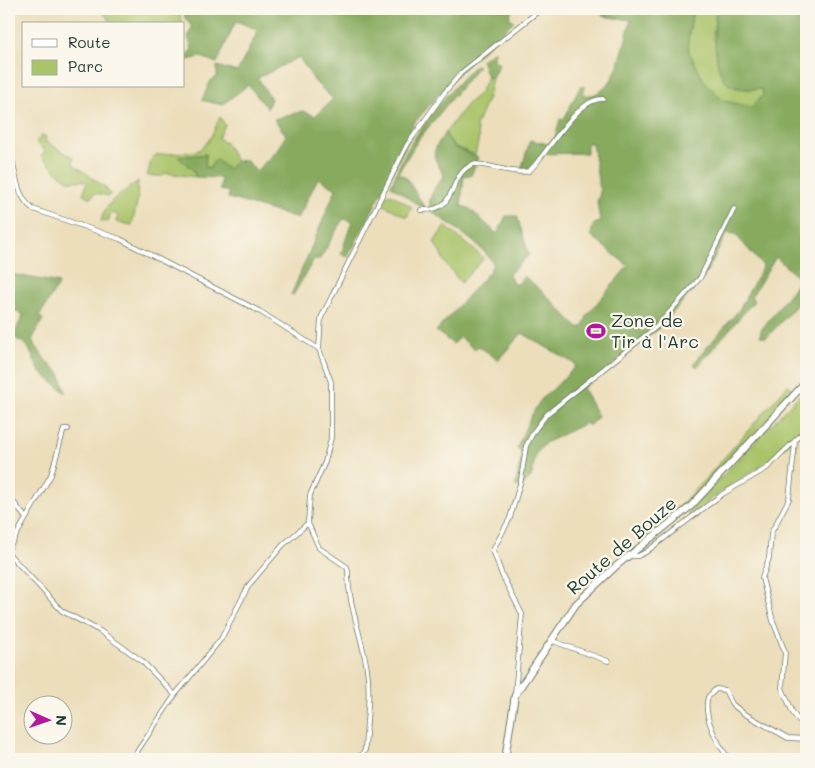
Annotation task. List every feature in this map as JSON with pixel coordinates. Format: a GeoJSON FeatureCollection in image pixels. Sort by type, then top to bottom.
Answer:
{"type":"FeatureCollection","features":[{"type":"Feature","properties":{"kind":"main road","name":"Route de Bouze"},"geometry":{"type":"LineString","coordinates":[[505,759],[515,695],[550,640],[576,604],[595,584],[691,506],[806,382]]}},
{"type":"Feature","properties":{"kind":"street"},"geometry":{"type":"LineString","coordinates":[[359,759],[365,750],[368,684],[367,668],[353,611],[348,571],[346,567],[319,548],[308,523],[310,495],[325,462],[331,438],[331,382],[319,349],[321,318],[407,146],[461,73],[542,9]]}},
{"type":"Feature","properties":{"kind":"street"},"geometry":{"type":"LineString","coordinates":[[422,210],[432,211],[444,205],[461,172],[473,164],[500,167],[518,172],[529,171],[571,119],[588,103],[598,98],[603,99]]}},
{"type":"Feature","properties":{"kind":"street"},"geometry":{"type":"LineString","coordinates":[[9,150],[18,187],[25,203],[32,209],[120,239],[259,311],[319,349]]}},
{"type":"Feature","properties":{"kind":"street"},"geometry":{"type":"LineString","coordinates":[[515,695],[514,682],[522,614],[502,575],[493,550],[510,518],[521,480],[526,446],[534,431],[547,414],[656,327],[700,278],[734,209]]}},
{"type":"Feature","properties":{"kind":"street"},"geometry":{"type":"LineString","coordinates":[[9,548],[25,517],[51,475],[64,429],[68,428]]}},
{"type":"Feature","properties":{"kind":"street"},"geometry":{"type":"LineString","coordinates":[[630,556],[638,556],[659,543],[721,495],[767,468],[795,443],[806,430]]}},
{"type":"Feature","properties":{"kind":"street"},"geometry":{"type":"LineString","coordinates":[[795,443],[789,499],[772,533],[769,558],[762,578],[785,656],[782,688],[793,713],[806,731]]}},
{"type":"Feature","properties":{"kind":"street"},"geometry":{"type":"LineString","coordinates":[[9,496],[25,517]]}},
{"type":"Feature","properties":{"kind":"street"},"geometry":{"type":"LineString","coordinates":[[132,759],[134,752],[175,695],[221,639],[249,585],[283,545],[308,523]]}},
{"type":"Feature","properties":{"kind":"street"},"geometry":{"type":"LineString","coordinates":[[9,554],[62,611],[100,631],[142,661],[175,695]]}},
{"type":"Feature","properties":{"kind":"street"},"geometry":{"type":"LineString","coordinates":[[550,640],[608,661]]}},
{"type":"Feature","properties":{"kind":"street"},"geometry":{"type":"LineString","coordinates":[[729,759],[720,748],[707,710],[708,697],[716,689],[724,690],[734,706],[743,714],[762,722],[788,738],[806,739]]}},
{"type":"Feature","properties":{"kind":"green space"},"geometry":{"type":"Polygon","coordinates":[[[101,9],[178,9],[182,22],[111,22],[101,9]]]}},
{"type":"Feature","properties":{"kind":"green space"},"geometry":{"type":"Polygon","coordinates":[[[183,9],[513,9],[509,17],[514,21],[455,77],[412,125],[411,136],[348,257],[341,254],[352,221],[343,219],[320,259],[314,259],[294,294],[291,295],[336,189],[318,178],[298,218],[228,198],[229,192],[220,190],[221,178],[196,177],[193,170],[178,157],[206,154],[205,167],[209,169],[215,159],[228,169],[236,161],[246,160],[256,171],[276,152],[286,135],[274,119],[303,111],[315,116],[333,99],[315,82],[299,57],[258,78],[271,99],[267,108],[248,85],[222,105],[202,100],[211,80],[217,77],[217,66],[237,72],[257,33],[256,29],[236,21],[217,63],[201,57],[187,60],[185,67],[185,57],[192,49],[188,37],[192,27],[185,18],[183,9]]]}},
{"type":"Feature","properties":{"kind":"green space"},"geometry":{"type":"Polygon","coordinates":[[[604,9],[693,9],[688,41],[689,52],[704,81],[724,101],[752,107],[763,95],[762,89],[742,89],[728,84],[718,66],[715,46],[716,9],[806,9],[806,295],[766,338],[760,336],[761,330],[800,280],[776,257],[751,297],[754,301],[697,367],[693,364],[739,310],[763,266],[735,234],[727,233],[703,279],[658,329],[583,388],[598,417],[589,426],[586,423],[545,443],[536,454],[531,478],[522,487],[515,486],[523,451],[517,448],[531,417],[541,400],[575,367],[575,364],[522,333],[498,360],[479,346],[474,349],[460,337],[453,344],[436,331],[490,271],[493,263],[474,242],[432,212],[430,207],[431,197],[444,175],[434,154],[437,145],[445,133],[454,147],[478,157],[471,176],[464,175],[461,206],[469,208],[497,234],[506,216],[517,216],[529,255],[509,274],[513,284],[518,284],[524,276],[544,293],[578,328],[583,326],[588,314],[628,266],[591,235],[594,224],[600,222],[597,202],[600,193],[592,143],[587,143],[587,153],[542,154],[529,169],[521,170],[530,140],[548,144],[555,137],[560,119],[564,119],[580,87],[585,87],[583,95],[594,94],[604,89],[617,69],[631,20],[602,16],[604,9]]]}},
{"type":"Feature","properties":{"kind":"green space"},"geometry":{"type":"Polygon","coordinates":[[[693,9],[716,9],[713,38],[745,89],[762,89],[763,95],[752,107],[724,101],[704,81],[689,52],[688,41],[693,9]]]}},
{"type":"Feature","properties":{"kind":"green space"},"geometry":{"type":"Polygon","coordinates":[[[496,50],[493,59],[499,64],[492,78],[487,77],[481,60],[496,50]]]}},
{"type":"Feature","properties":{"kind":"green space"},"geometry":{"type":"Polygon","coordinates":[[[475,65],[478,66],[418,140],[398,173],[406,177],[425,208],[391,186],[406,153],[426,121],[475,65]]]}},
{"type":"Feature","properties":{"kind":"green space"},"geometry":{"type":"Polygon","coordinates":[[[487,77],[492,78],[488,97],[476,126],[479,138],[475,155],[454,146],[445,133],[468,103],[480,93],[487,77]]]}},
{"type":"Feature","properties":{"kind":"green space"},"geometry":{"type":"Polygon","coordinates":[[[220,117],[225,125],[218,138],[225,142],[236,161],[228,169],[205,167],[206,154],[179,157],[194,170],[196,177],[166,173],[162,176],[147,176],[152,158],[156,155],[197,151],[205,145],[220,117]]]}},
{"type":"Feature","properties":{"kind":"green space"},"geometry":{"type":"Polygon","coordinates":[[[42,135],[46,137],[45,141],[74,158],[73,164],[105,187],[110,194],[109,196],[95,193],[91,198],[83,194],[87,182],[70,181],[59,173],[41,156],[45,151],[36,142],[42,135]]]}},
{"type":"Feature","properties":{"kind":"green space"},"geometry":{"type":"Polygon","coordinates":[[[138,181],[137,203],[132,225],[116,222],[118,215],[111,213],[108,222],[101,221],[110,203],[138,181]]]}},
{"type":"Feature","properties":{"kind":"green space"},"geometry":{"type":"Polygon","coordinates":[[[391,194],[412,207],[407,217],[380,203],[385,196],[391,194]]]}},
{"type":"Feature","properties":{"kind":"green space"},"geometry":{"type":"Polygon","coordinates":[[[445,226],[484,258],[461,283],[446,264],[434,242],[445,226]]]}},
{"type":"Feature","properties":{"kind":"green space"},"geometry":{"type":"Polygon","coordinates":[[[11,274],[59,283],[39,317],[43,319],[32,340],[46,361],[60,373],[66,393],[40,372],[27,345],[13,337],[23,315],[9,307],[11,274]]]}},
{"type":"Feature","properties":{"kind":"green space"},"geometry":{"type":"Polygon","coordinates":[[[788,385],[794,390],[691,502],[646,540],[644,537],[660,526],[709,475],[788,385]]]}},
{"type":"Feature","properties":{"kind":"green space"},"geometry":{"type":"Polygon","coordinates":[[[806,388],[806,427],[765,463],[719,493],[690,516],[687,513],[806,388]]]}},
{"type":"Feature","properties":{"kind":"place","name":"Zone de Tir à l'Arc"},"geometry":{"type":"Point","coordinates":[596,331]}}]}
